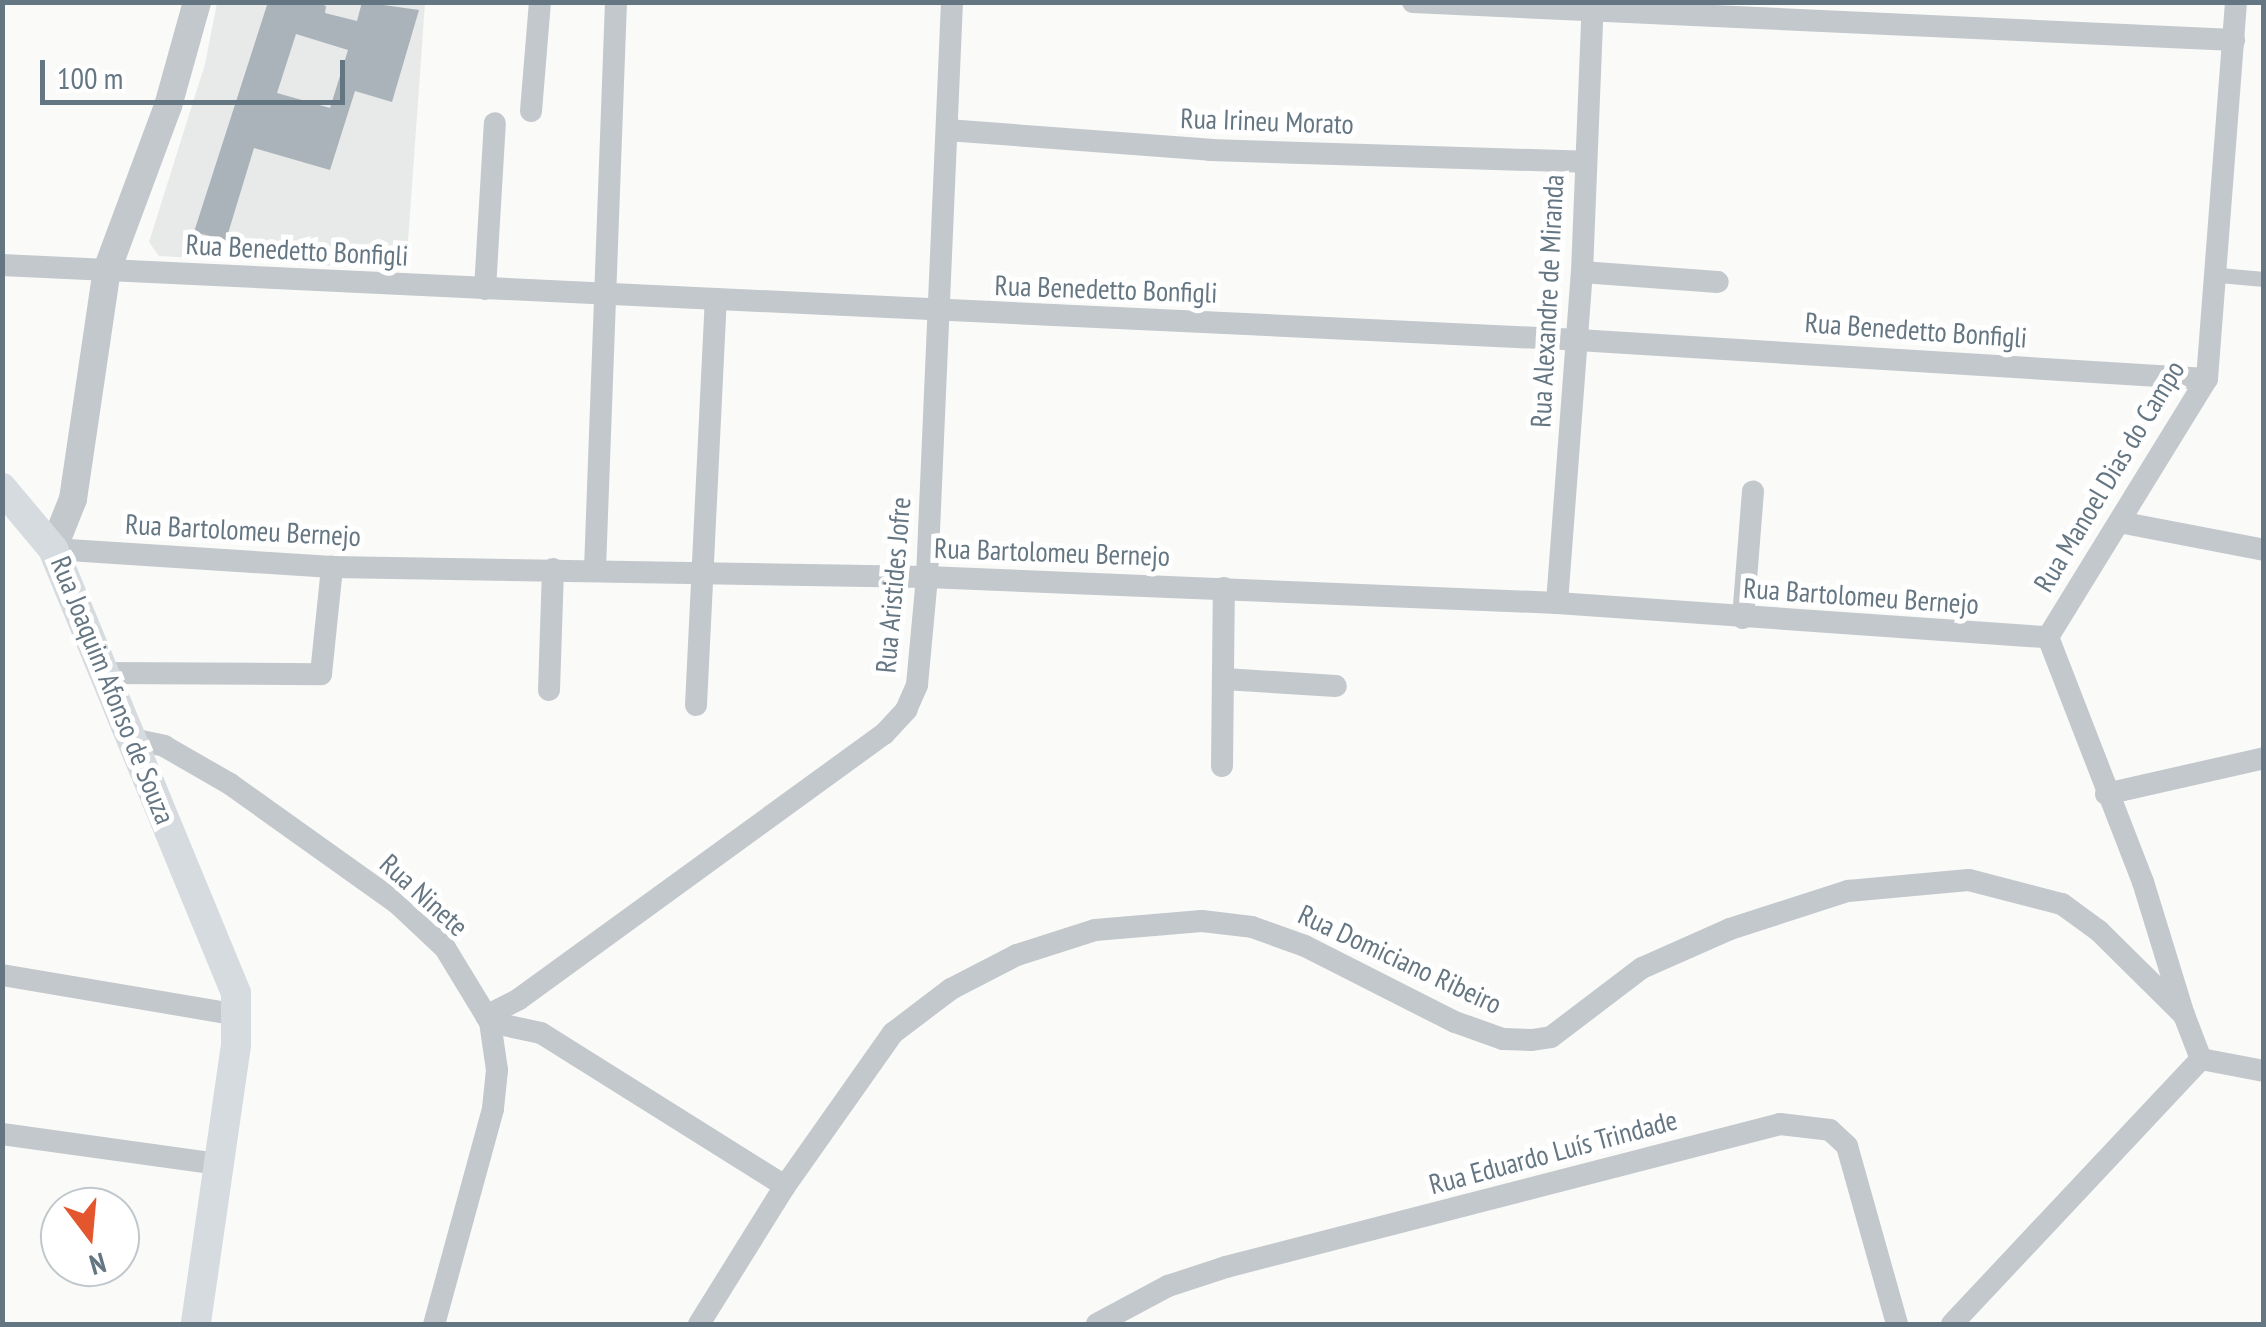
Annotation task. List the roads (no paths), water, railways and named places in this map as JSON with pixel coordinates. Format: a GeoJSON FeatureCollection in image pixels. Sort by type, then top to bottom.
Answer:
{"type":"FeatureCollection","features":[{"type":"Feature","properties":{"kind":"main road"},"geometry":{"type":"LineString","coordinates":[[2,488],[52,549]]}},
{"type":"Feature","properties":{"kind":"main road","name":"Rua Joaquim Afonso de Souza"},"geometry":{"type":"LineString","coordinates":[[52,549],[229,972],[238,1014],[196,1324]]}},
{"type":"Feature","properties":{"kind":"street","name":"Rua Joaquim Afonso de Souza"},"geometry":{"type":"LineString","coordinates":[[52,549],[72,499],[107,270],[168,106],[197,2]]}},
{"type":"Feature","properties":{"kind":"street"},"geometry":{"type":"LineString","coordinates":[[531,111],[540,2]]}},
{"type":"Feature","properties":{"kind":"street"},"geometry":{"type":"LineString","coordinates":[[595,569],[616,2]]}},
{"type":"Feature","properties":{"kind":"street","name":"Rua Aristides Jofre"},"geometry":{"type":"LineString","coordinates":[[488,1019],[884,734],[917,685],[927,577],[952,2]]}},
{"type":"Feature","properties":{"kind":"street"},"geometry":{"type":"LineString","coordinates":[[1413,2],[1593,7],[2234,40]]}},
{"type":"Feature","properties":{"kind":"street","name":"Rua Manoel Dias do Campo"},"geometry":{"type":"LineString","coordinates":[[2184,1015],[2154,914],[2048,636],[2207,379],[2219,275],[2236,2]]}},
{"type":"Feature","properties":{"kind":"street","name":"Rua Alexandre de Miranda"},"geometry":{"type":"LineString","coordinates":[[1557,603],[1578,340],[1593,7]]}},
{"type":"Feature","properties":{"kind":"street"},"geometry":{"type":"LineString","coordinates":[[485,289],[495,123]]}},
{"type":"Feature","properties":{"kind":"street","name":"Rua Irineu Morato"},"geometry":{"type":"LineString","coordinates":[[947,130],[1210,150],[1585,162]]}},
{"type":"Feature","properties":{"kind":"street","name":"Rua Benedetto Bonfigli"},"geometry":{"type":"LineString","coordinates":[[2,265],[1578,340],[2207,379]]}},
{"type":"Feature","properties":{"kind":"street"},"geometry":{"type":"LineString","coordinates":[[1582,272],[1718,282]]}},
{"type":"Feature","properties":{"kind":"street"},"geometry":{"type":"LineString","coordinates":[[2219,275],[2264,279]]}},
{"type":"Feature","properties":{"kind":"street"},"geometry":{"type":"LineString","coordinates":[[696,705],[716,301]]}},
{"type":"Feature","properties":{"kind":"street"},"geometry":{"type":"LineString","coordinates":[[1743,618],[1752,492]]}},
{"type":"Feature","properties":{"kind":"street"},"geometry":{"type":"LineString","coordinates":[[2120,522],[2264,550]]}},
{"type":"Feature","properties":{"kind":"street","name":"Rua Bartolomeu Bernejo"},"geometry":{"type":"LineString","coordinates":[[52,549],[332,567],[595,569],[703,578],[927,577],[1224,588],[1557,603],[2048,636]]}},
{"type":"Feature","properties":{"kind":"street"},"geometry":{"type":"LineString","coordinates":[[102,674],[321,674],[332,567]]}},
{"type":"Feature","properties":{"kind":"street"},"geometry":{"type":"LineString","coordinates":[[549,690],[553,569]]}},
{"type":"Feature","properties":{"kind":"street"},"geometry":{"type":"LineString","coordinates":[[1222,766],[1224,588]]}},
{"type":"Feature","properties":{"kind":"street"},"geometry":{"type":"LineString","coordinates":[[1224,679],[1336,686]]}},
{"type":"Feature","properties":{"kind":"street","name":"Rua Ninete"},"geometry":{"type":"LineString","coordinates":[[132,739],[164,746],[230,784],[397,903],[445,948],[488,1019],[497,1070],[493,1109],[434,1324]]}},
{"type":"Feature","properties":{"kind":"street"},"geometry":{"type":"LineString","coordinates":[[2106,794],[2264,758]]}},
{"type":"Feature","properties":{"kind":"street","name":"Rua Domiciano Ribeiro"},"geometry":{"type":"LineString","coordinates":[[700,1324],[785,1186],[893,1033],[952,990],[1018,955],[1095,930],[1146,922],[1252,928],[1305,946],[1455,1022],[1502,1039],[1532,1040],[1551,1037],[1642,968],[1730,929],[1848,891],[1968,880],[2062,904],[2184,1015],[2201,1059]]}},
{"type":"Feature","properties":{"kind":"street"},"geometry":{"type":"LineString","coordinates":[[2,975],[238,1014]]}},
{"type":"Feature","properties":{"kind":"street"},"geometry":{"type":"LineString","coordinates":[[488,1019],[542,1033],[785,1186]]}},
{"type":"Feature","properties":{"kind":"street"},"geometry":{"type":"LineString","coordinates":[[1952,1324],[2201,1059],[2264,1072]]}},
{"type":"Feature","properties":{"kind":"street","name":"Rua Eduardo Luís Trindade"},"geometry":{"type":"LineString","coordinates":[[1097,1324],[1168,1286],[1226,1267],[1780,1124],[1814,1125],[1847,1146],[1897,1324]]}},
{"type":"Feature","properties":{"kind":"street"},"geometry":{"type":"LineString","coordinates":[[2,1134],[219,1164]]}}]}
